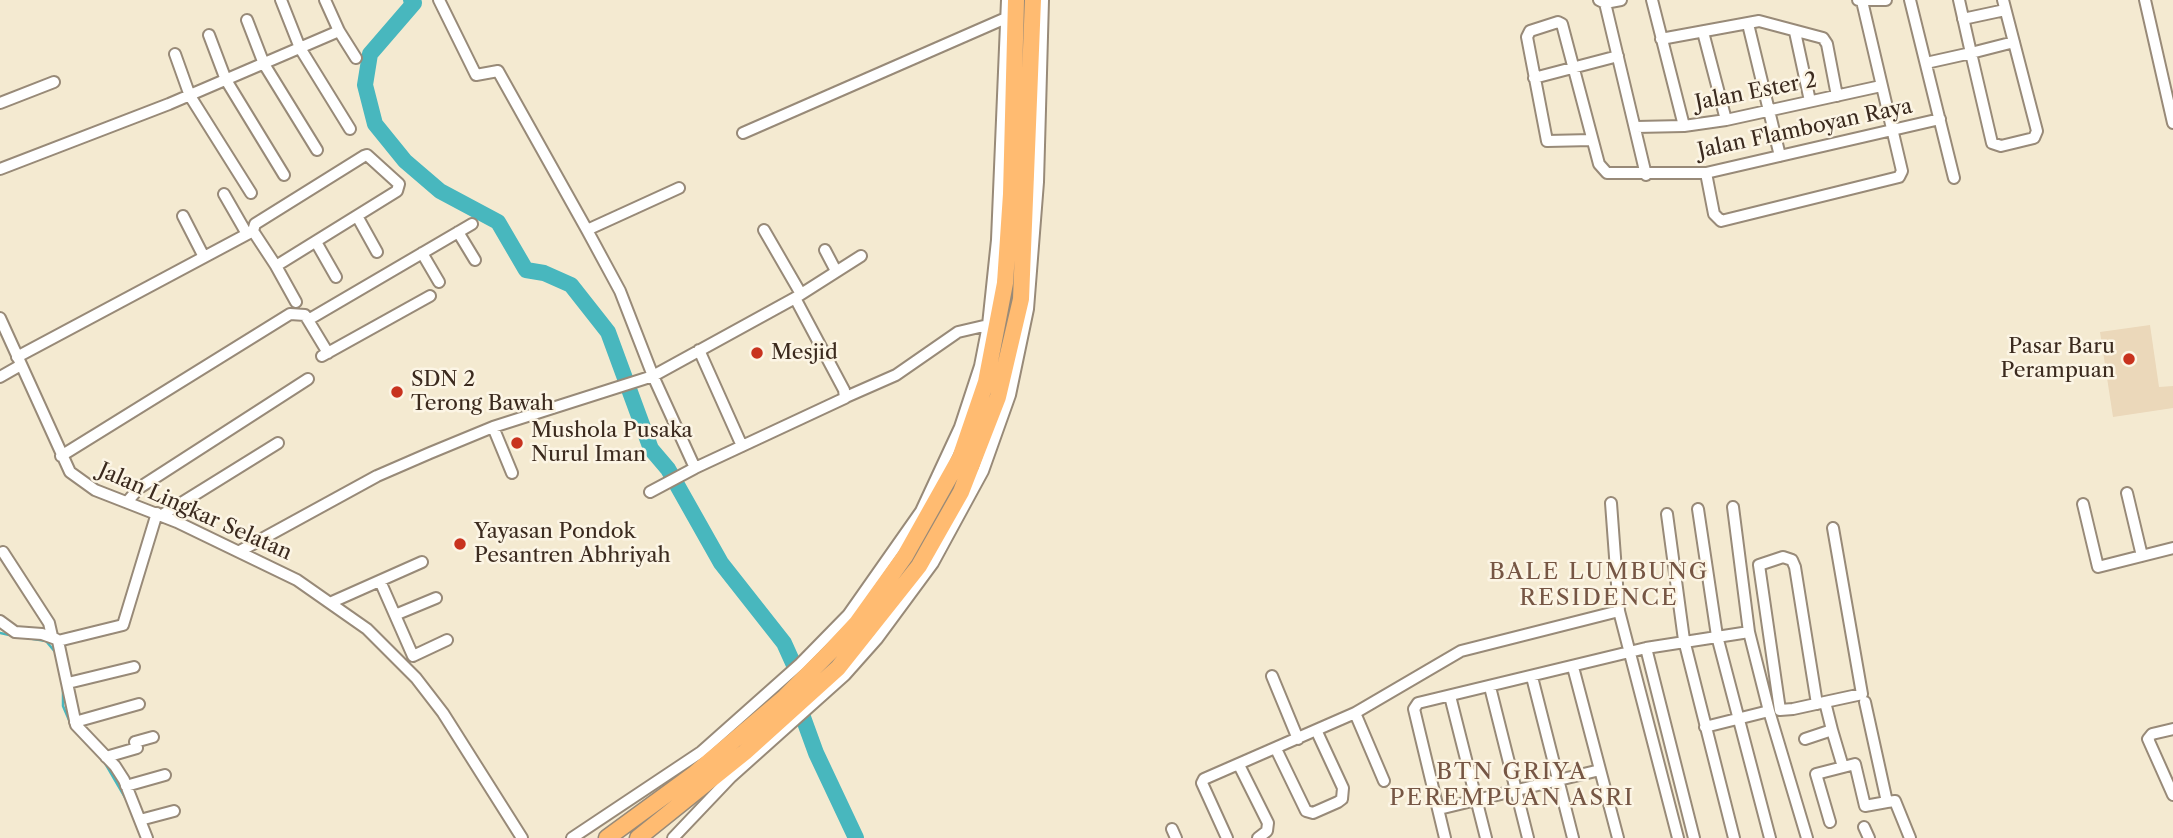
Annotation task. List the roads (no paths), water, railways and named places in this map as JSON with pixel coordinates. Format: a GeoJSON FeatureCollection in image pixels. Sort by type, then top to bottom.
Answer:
{"type":"FeatureCollection","features":[{"type":"Feature","properties":{"kind":"highway"},"geometry":{"type":"LineString","coordinates":[[638,838],[703,787],[798,702],[905,556],[960,457],[982,395],[997,338],[1009,243],[1016,0]]}},
{"type":"Feature","properties":{"kind":"highway"},"geometry":{"type":"LineString","coordinates":[[607,838],[841,672],[919,566],[946,521],[977,456],[998,397],[1021,299],[1033,0]]}},
{"type":"Feature","properties":{"kind":"street"},"geometry":{"type":"LineString","coordinates":[[281,0],[300,48],[350,129]]}},
{"type":"Feature","properties":{"kind":"street"},"geometry":{"type":"LineString","coordinates":[[325,0],[339,32],[356,58]]}},
{"type":"Feature","properties":{"kind":"street"},"geometry":{"type":"LineString","coordinates":[[439,0],[476,75],[494,69],[498,71],[587,230],[620,291],[653,376],[695,468]]}},
{"type":"Feature","properties":{"kind":"street"},"geometry":{"type":"LineString","coordinates":[[572,838],[691,760],[800,664],[863,596],[921,511],[960,427],[980,366],[988,325],[998,240],[1007,0]]}},
{"type":"Feature","properties":{"kind":"street"},"geometry":{"type":"LineString","coordinates":[[841,672],[904,604],[957,523],[983,471],[1010,395],[1021,355],[1034,249],[1043,0]]}},
{"type":"Feature","properties":{"kind":"street"},"geometry":{"type":"LineString","coordinates":[[1621,0],[1602,1],[1646,175]]}},
{"type":"Feature","properties":{"kind":"street"},"geometry":{"type":"LineString","coordinates":[[1652,0],[1684,126]]}},
{"type":"Feature","properties":{"kind":"street"},"geometry":{"type":"LineString","coordinates":[[1706,173],[1717,219],[1721,221],[1901,175],[1860,0],[1886,0]]}},
{"type":"Feature","properties":{"kind":"street"},"geometry":{"type":"LineString","coordinates":[[1910,0],[1954,178]]}},
{"type":"Feature","properties":{"kind":"street"},"geometry":{"type":"LineString","coordinates":[[1959,0],[1963,19],[1992,143],[2001,146],[2031,139],[2037,131],[2004,5],[1963,19]]}},
{"type":"Feature","properties":{"kind":"street"},"geometry":{"type":"LineString","coordinates":[[2145,0],[2172,116]]}},
{"type":"Feature","properties":{"kind":"street"},"geometry":{"type":"LineString","coordinates":[[743,133],[1006,18]]}},
{"type":"Feature","properties":{"kind":"street"},"geometry":{"type":"LineString","coordinates":[[247,20],[264,64],[317,150]]}},
{"type":"Feature","properties":{"kind":"street"},"geometry":{"type":"LineString","coordinates":[[1558,22],[1563,25],[1574,66],[1592,140],[1547,141],[1527,34],[1558,22]]}},
{"type":"Feature","properties":{"kind":"street"},"geometry":{"type":"LineString","coordinates":[[1661,39],[1762,22],[1826,40],[1837,96]]}},
{"type":"Feature","properties":{"kind":"street"},"geometry":{"type":"LineString","coordinates":[[1748,24],[1780,156]]}},
{"type":"Feature","properties":{"kind":"street"},"geometry":{"type":"LineString","coordinates":[[0,169],[190,96],[339,32]]}},
{"type":"Feature","properties":{"kind":"street"},"geometry":{"type":"LineString","coordinates":[[1703,32],[1726,120]]}},
{"type":"Feature","properties":{"kind":"street"},"geometry":{"type":"LineString","coordinates":[[1795,32],[1810,102]]}},
{"type":"Feature","properties":{"kind":"street"},"geometry":{"type":"LineString","coordinates":[[209,35],[226,80],[284,175]]}},
{"type":"Feature","properties":{"kind":"street"},"geometry":{"type":"LineString","coordinates":[[1926,63],[2014,42]]}},
{"type":"Feature","properties":{"kind":"street"},"geometry":{"type":"LineString","coordinates":[[175,54],[190,96],[251,193]]}},
{"type":"Feature","properties":{"kind":"street"},"geometry":{"type":"LineString","coordinates":[[1534,78],[1618,56]]}},
{"type":"Feature","properties":{"kind":"street"},"geometry":{"type":"LineString","coordinates":[[0,103],[54,82]]}},
{"type":"Feature","properties":{"kind":"street","name":"Jalan Ester 2"},"geometry":{"type":"LineString","coordinates":[[1636,127],[1684,126],[1726,120],[1881,86]]}},
{"type":"Feature","properties":{"kind":"street","name":"Jalan Flamboyan Raya"},"geometry":{"type":"LineString","coordinates":[[1592,140],[1599,164],[1607,173],[1706,173],[1940,120]]}},
{"type":"Feature","properties":{"kind":"street"},"geometry":{"type":"LineString","coordinates":[[0,377],[19,361],[250,233],[255,224],[367,155],[400,188],[276,266]]}},
{"type":"Feature","properties":{"kind":"street"},"geometry":{"type":"LineString","coordinates":[[587,230],[679,188]]}},
{"type":"Feature","properties":{"kind":"street"},"geometry":{"type":"LineString","coordinates":[[224,194],[276,266],[296,302]]}},
{"type":"Feature","properties":{"kind":"street"},"geometry":{"type":"LineString","coordinates":[[183,216],[204,257]]}},
{"type":"Feature","properties":{"kind":"street"},"geometry":{"type":"LineString","coordinates":[[357,216],[377,252]]}},
{"type":"Feature","properties":{"kind":"street"},"geometry":{"type":"LineString","coordinates":[[308,320],[472,224]]}},
{"type":"Feature","properties":{"kind":"street"},"geometry":{"type":"LineString","coordinates":[[764,230],[846,397]]}},
{"type":"Feature","properties":{"kind":"street"},"geometry":{"type":"LineString","coordinates":[[458,232],[475,260]]}},
{"type":"Feature","properties":{"kind":"street"},"geometry":{"type":"LineString","coordinates":[[316,242],[336,277]]}},
{"type":"Feature","properties":{"kind":"street"},"geometry":{"type":"LineString","coordinates":[[825,250],[836,271]]}},
{"type":"Feature","properties":{"kind":"street"},"geometry":{"type":"LineString","coordinates":[[422,253],[439,282]]}},
{"type":"Feature","properties":{"kind":"street"},"geometry":{"type":"LineString","coordinates":[[240,551],[377,476],[494,427],[653,376],[798,296],[861,256]]}},
{"type":"Feature","properties":{"kind":"street"},"geometry":{"type":"LineString","coordinates":[[61,457],[264,327],[290,314],[304,315],[325,354],[430,296]]}},
{"type":"Feature","properties":{"kind":"street","name":"Jalan Lingkar Selatan"},"geometry":{"type":"LineString","coordinates":[[0,318],[70,472],[80,481],[160,514],[297,580],[368,629],[416,678],[443,713],[522,838]]}},
{"type":"Feature","properties":{"kind":"street"},"geometry":{"type":"LineString","coordinates":[[650,492],[695,468],[896,375],[958,332],[988,325]]}},
{"type":"Feature","properties":{"kind":"street"},"geometry":{"type":"LineString","coordinates":[[699,350],[742,446]]}},
{"type":"Feature","properties":{"kind":"street"},"geometry":{"type":"LineString","coordinates":[[127,502],[139,488],[308,379]]}},
{"type":"Feature","properties":{"kind":"street"},"geometry":{"type":"LineString","coordinates":[[494,427],[512,473]]}},
{"type":"Feature","properties":{"kind":"street"},"geometry":{"type":"LineString","coordinates":[[0,621],[15,632],[55,638],[123,625],[160,514],[278,443]]}},
{"type":"Feature","properties":{"kind":"street"},"geometry":{"type":"LineString","coordinates":[[2127,493],[2142,556]]}},
{"type":"Feature","properties":{"kind":"street"},"geometry":{"type":"LineString","coordinates":[[1611,503],[1619,611],[1678,838]]}},
{"type":"Feature","properties":{"kind":"street"},"geometry":{"type":"LineString","coordinates":[[2082,504],[2098,567],[2173,548]]}},
{"type":"Feature","properties":{"kind":"street"},"geometry":{"type":"LineString","coordinates":[[1733,507],[1749,632],[1769,711],[1807,838]]}},
{"type":"Feature","properties":{"kind":"street"},"geometry":{"type":"LineString","coordinates":[[1698,509],[1717,636],[1770,838]]}},
{"type":"Feature","properties":{"kind":"street"},"geometry":{"type":"LineString","coordinates":[[1667,514],[1684,640],[1734,838]]}},
{"type":"Feature","properties":{"kind":"street"},"geometry":{"type":"LineString","coordinates":[[1833,528],[1864,691],[1821,703],[1783,711],[1777,706],[1759,567],[1764,561],[1783,556],[1792,560],[1795,567],[1821,703],[1843,767]]}},
{"type":"Feature","properties":{"kind":"street"},"geometry":{"type":"LineString","coordinates":[[3,552],[49,623],[68,683],[75,722],[106,757],[126,786],[147,838]]}},
{"type":"Feature","properties":{"kind":"street"},"geometry":{"type":"LineString","coordinates":[[332,602],[422,562]]}},
{"type":"Feature","properties":{"kind":"street"},"geometry":{"type":"LineString","coordinates":[[380,581],[413,656],[447,640]]}},
{"type":"Feature","properties":{"kind":"street"},"geometry":{"type":"LineString","coordinates":[[395,615],[436,598]]}},
{"type":"Feature","properties":{"kind":"street"},"geometry":{"type":"LineString","coordinates":[[1227,838],[1202,781],[1355,713],[1461,651],[1619,611]]}},
{"type":"Feature","properties":{"kind":"street"},"geometry":{"type":"LineString","coordinates":[[1445,838],[1414,709],[1420,701],[1490,687],[1684,640],[1749,632]]}},
{"type":"Feature","properties":{"kind":"street"},"geometry":{"type":"LineString","coordinates":[[1646,648],[1694,838]]}},
{"type":"Feature","properties":{"kind":"street"},"geometry":{"type":"LineString","coordinates":[[68,683],[134,667]]}},
{"type":"Feature","properties":{"kind":"street"},"geometry":{"type":"LineString","coordinates":[[1573,667],[1618,838]]}},
{"type":"Feature","properties":{"kind":"street"},"geometry":{"type":"LineString","coordinates":[[1272,676],[1297,739]]}},
{"type":"Feature","properties":{"kind":"street"},"geometry":{"type":"LineString","coordinates":[[1532,677],[1573,838]]}},
{"type":"Feature","properties":{"kind":"street"},"geometry":{"type":"LineString","coordinates":[[1490,687],[1528,838]]}},
{"type":"Feature","properties":{"kind":"street"},"geometry":{"type":"LineString","coordinates":[[1450,696],[1486,838]]}},
{"type":"Feature","properties":{"kind":"street"},"geometry":{"type":"LineString","coordinates":[[673,838],[798,702]]}},
{"type":"Feature","properties":{"kind":"street"},"geometry":{"type":"LineString","coordinates":[[1865,702],[1887,802]]}},
{"type":"Feature","properties":{"kind":"street"},"geometry":{"type":"LineString","coordinates":[[75,722],[139,704]]}},
{"type":"Feature","properties":{"kind":"street"},"geometry":{"type":"LineString","coordinates":[[1704,727],[1769,711]]}},
{"type":"Feature","properties":{"kind":"street"},"geometry":{"type":"LineString","coordinates":[[1355,713],[1384,781]]}},
{"type":"Feature","properties":{"kind":"street"},"geometry":{"type":"LineString","coordinates":[[2173,729],[2152,734],[2148,739],[2173,795]]}},
{"type":"Feature","properties":{"kind":"street"},"geometry":{"type":"LineString","coordinates":[[1805,739],[1832,730]]}},
{"type":"Feature","properties":{"kind":"street"},"geometry":{"type":"LineString","coordinates":[[1276,749],[1306,811],[1312,813],[1325,808],[1342,800],[1343,791],[1317,732]]}},
{"type":"Feature","properties":{"kind":"street"},"geometry":{"type":"LineString","coordinates":[[106,757],[137,748],[135,743],[153,737]]}},
{"type":"Feature","properties":{"kind":"street"},"geometry":{"type":"LineString","coordinates":[[1830,822],[1815,774],[1855,764],[1865,806],[1895,801],[1910,838]]}},
{"type":"Feature","properties":{"kind":"street"},"geometry":{"type":"LineString","coordinates":[[1239,765],[1268,823],[1267,831],[1258,838]]}},
{"type":"Feature","properties":{"kind":"street"},"geometry":{"type":"LineString","coordinates":[[1439,809],[1600,770]]}},
{"type":"Feature","properties":{"kind":"street"},"geometry":{"type":"LineString","coordinates":[[126,786],[165,775]]}},
{"type":"Feature","properties":{"kind":"street"},"geometry":{"type":"LineString","coordinates":[[140,820],[174,811]]}},
{"type":"Feature","properties":{"kind":"waterway"},"geometry":{"type":"LineString","coordinates":[[411,0],[414,3],[370,54],[365,85],[375,124],[405,161],[440,191],[498,222],[526,270],[544,273],[571,285],[608,332],[651,449],[668,469],[721,563],[784,643],[798,674],[800,709],[816,753],[856,838]]}},
{"type":"Feature","properties":{"kind":"waterway"},"geometry":{"type":"LineString","coordinates":[[0,633],[14,636]]}},
{"type":"Feature","properties":{"kind":"waterway"},"geometry":{"type":"LineString","coordinates":[[27,638],[46,641],[56,653]]}},
{"type":"Feature","properties":{"kind":"waterway"},"geometry":{"type":"LineString","coordinates":[[63,687],[63,706],[72,727]]}},
{"type":"Feature","properties":{"kind":"waterway"},"geometry":{"type":"LineString","coordinates":[[76,732],[98,755]]}},
{"type":"Feature","properties":{"kind":"waterway"},"geometry":{"type":"LineString","coordinates":[[105,763],[126,799]]}},
{"type":"Feature","properties":{"kind":"place","name":"Mesjid"},"geometry":{"type":"Point","coordinates":[757,353]}},
{"type":"Feature","properties":{"kind":"place","name":"Pasar Baru Perampuan"},"geometry":{"type":"Point","coordinates":[2129,359]}},
{"type":"Feature","properties":{"kind":"place","name":"SDN 2 Terong Bawah"},"geometry":{"type":"Point","coordinates":[397,392]}},
{"type":"Feature","properties":{"kind":"place","name":"Mushola Pusaka Nurul Iman"},"geometry":{"type":"Point","coordinates":[517,443]}},
{"type":"Feature","properties":{"kind":"place","name":"Yayasan Pondok Pesantren Abhriyah"},"geometry":{"type":"Point","coordinates":[460,544]}},
{"type":"Feature","properties":{"kind":"district","name":"BALE LUMBUNG RESIDENCE"},"geometry":{"type":"Point","coordinates":[1599,585]}},
{"type":"Feature","properties":{"kind":"district","name":"BTN GRIYA PEREMPUAN ASRI"},"geometry":{"type":"Point","coordinates":[1512,785]}}]}
